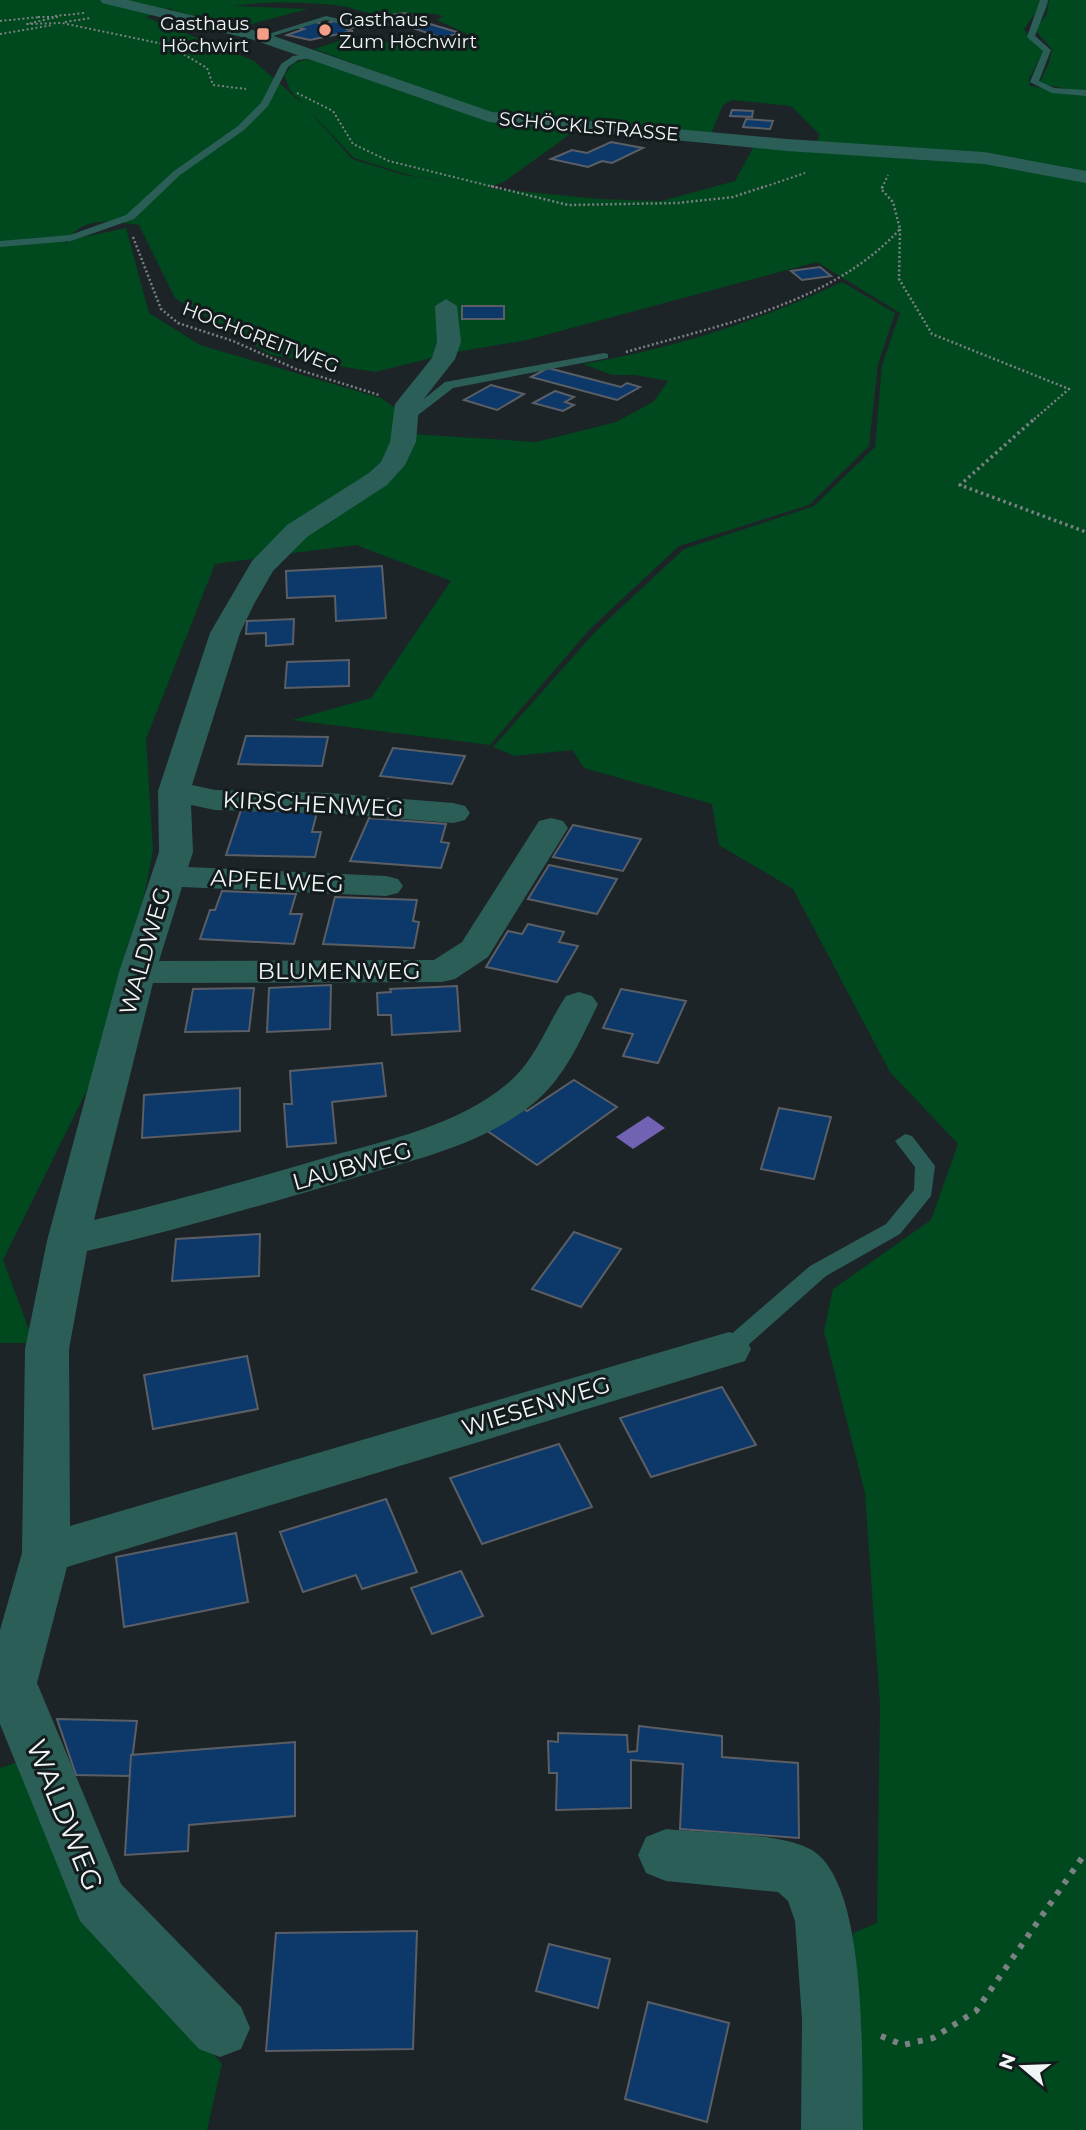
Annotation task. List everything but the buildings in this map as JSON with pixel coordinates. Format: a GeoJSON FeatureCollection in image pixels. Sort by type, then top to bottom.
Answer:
{"type":"FeatureCollection","features":[{"type":"Feature","properties":{"kind":"street","name":"SCHÖCKLSTRASSE"},"geometry":{"type":"LineString","coordinates":[[108,0],[152,8],[263,37],[489,117],[530,123],[984,158],[1086,177]]}},
{"type":"Feature","properties":{"kind":"street","name":"WALDWEG"},"geometry":{"type":"LineString","coordinates":[[220,2028],[100,1902],[6,1692],[46,1553],[47,1349],[68,1241],[138,972],[176,852],[174,791],[225,633],[262,567],[297,531],[377,479],[392,465],[403,442],[406,411],[443,359],[449,342],[446,306]]}},
{"type":"Feature","properties":{"kind":"street","name":"KIRSCHENWEG"},"geometry":{"type":"LineString","coordinates":[[174,791],[215,800],[327,803],[453,813]]}},
{"type":"Feature","properties":{"kind":"street","name":"BLUMENWEG"},"geometry":{"type":"LineString","coordinates":[[138,972],[442,971],[475,949],[551,828]]}},
{"type":"Feature","properties":{"kind":"street","name":"APFELWEG"},"geometry":{"type":"LineString","coordinates":[[167,876],[386,886]]}},
{"type":"Feature","properties":{"kind":"street","name":"LAUBWEG"},"geometry":{"type":"LineString","coordinates":[[68,1241],[230,1202],[423,1145],[467,1125],[519,1094],[548,1067],[579,1004]]}},
{"type":"Feature","properties":{"kind":"street","name":"WIESENWEG"},"geometry":{"type":"LineString","coordinates":[[46,1553],[729,1349]]}},
{"type":"Feature","properties":{"kind":"street"},"geometry":{"type":"LineString","coordinates":[[666,1855],[791,1867],[811,1885],[823,1921],[831,2019],[832,2130]]}},
{"type":"Feature","properties":{"kind":"lane"},"geometry":{"type":"LineString","coordinates":[[1044,0],[1043,9],[1031,27],[1031,37],[1047,50],[1034,82],[1052,90],[1086,93]]}},
{"type":"Feature","properties":{"kind":"lane"},"geometry":{"type":"LineString","coordinates":[[263,37],[326,18],[369,27]]}},
{"type":"Feature","properties":{"kind":"lane"},"geometry":{"type":"LineString","coordinates":[[0,244],[71,238],[130,217],[177,173],[241,128],[265,104],[284,66],[296,58],[316,55]]}},
{"type":"Feature","properties":{"kind":"lane"},"geometry":{"type":"LineString","coordinates":[[406,411],[449,386],[509,372],[604,356]]}},
{"type":"Feature","properties":{"kind":"lane","name":"WIESENWEG"},"geometry":{"type":"LineString","coordinates":[[729,1349],[818,1271],[893,1229],[924,1191],[925,1166],[905,1141]]}},
{"type":"Feature","properties":{"kind":"path"},"geometry":{"type":"LineString","coordinates":[[0,34],[152,8]]}},
{"type":"Feature","properties":{"kind":"path"},"geometry":{"type":"LineString","coordinates":[[0,21],[130,12]]}},
{"type":"Feature","properties":{"kind":"path"},"geometry":{"type":"LineString","coordinates":[[38,17],[58,17],[27,23],[62,23],[168,45],[207,68],[213,85],[300,93],[333,111],[353,144],[389,162],[568,205],[678,203],[733,197],[812,171]]}},
{"type":"Feature","properties":{"kind":"path"},"geometry":{"type":"LineString","coordinates":[[888,152],[888,179],[881,189],[893,202],[900,229],[899,279],[933,334],[1069,389],[960,485],[1086,532]]}},
{"type":"Feature","properties":{"kind":"path","name":"HOCHGREITWEG"},"geometry":{"type":"LineString","coordinates":[[130,217],[134,239],[161,309],[178,323],[233,341],[296,369],[406,411]]}},
{"type":"Feature","properties":{"kind":"path"},"geometry":{"type":"LineString","coordinates":[[604,356],[636,351],[756,315],[834,279],[889,241],[900,229]]}},
{"type":"Feature","properties":{"kind":"path"},"geometry":{"type":"LineString","coordinates":[[874,2033],[903,2045],[933,2038],[976,2011],[1086,1852]]}},
{"type":"Feature","properties":{"kind":"green space"},"geometry":{"type":"Polygon","coordinates":[[[0,0],[1040,0],[1041,5],[1024,29],[1043,52],[1029,79],[1030,86],[1086,94],[1086,175],[982,154],[816,143],[820,135],[791,106],[732,100],[723,105],[711,134],[488,113],[314,49],[345,39],[376,45],[411,35],[438,42],[470,35],[437,20],[443,16],[435,14],[374,14],[342,6],[274,3],[234,6],[308,9],[240,27],[170,10],[174,7],[146,17],[254,61],[304,105],[352,159],[404,175],[451,182],[409,175],[354,158],[290,90],[284,75],[294,63],[315,57],[483,119],[577,129],[504,182],[488,187],[497,189],[599,199],[661,201],[735,181],[754,146],[963,159],[1005,164],[1086,182],[1086,2130],[850,2130],[853,1933],[877,1923],[880,1705],[865,1493],[824,1331],[833,1289],[931,1220],[958,1144],[890,1072],[793,889],[719,845],[712,804],[584,768],[572,750],[515,756],[493,747],[596,631],[684,549],[814,506],[875,447],[882,365],[900,313],[817,262],[527,340],[456,352],[375,372],[271,355],[175,298],[139,225],[96,222],[86,225],[70,237],[64,247],[69,240],[126,228],[149,313],[200,345],[381,398],[395,408],[399,426],[384,466],[295,526],[260,558],[215,564],[146,739],[153,851],[143,901],[127,947],[92,1080],[3,1260],[34,1343],[0,1343],[0,0]]]}},
{"type":"Feature","properties":{"kind":"green space"},"geometry":{"type":"Polygon","coordinates":[[[1049,0],[1086,0],[1086,92],[1039,84],[1052,49],[1035,30],[1047,14],[1049,0]]]}},
{"type":"Feature","properties":{"kind":"green space"},"geometry":{"type":"Polygon","coordinates":[[[842,282],[895,313],[878,364],[869,446],[809,505],[679,546],[590,629],[490,745],[292,720],[371,698],[451,581],[356,545],[278,555],[350,499],[411,434],[536,442],[616,422],[653,402],[668,381],[635,375],[612,375],[583,364],[715,332],[842,282]]]}},
{"type":"Feature","properties":{"kind":"green space"},"geometry":{"type":"Polygon","coordinates":[[[27,1759],[114,1948],[222,2064],[207,2130],[0,2130],[0,1768],[27,1759]]]}},
{"type":"Feature","properties":{"kind":"shaded area"},"geometry":{"type":"Polygon","coordinates":[[[648,1116],[665,1128],[633,1149],[616,1137],[648,1116]]]}},
{"type":"Feature","properties":{"kind":"place","name":"Gasthaus Zum Höchwirt"},"geometry":{"type":"Point","coordinates":[325,30]}},
{"type":"Feature","properties":{"kind":"place","name":"Gasthaus Höchwirt"},"geometry":{"type":"Point","coordinates":[263,34]}}]}
